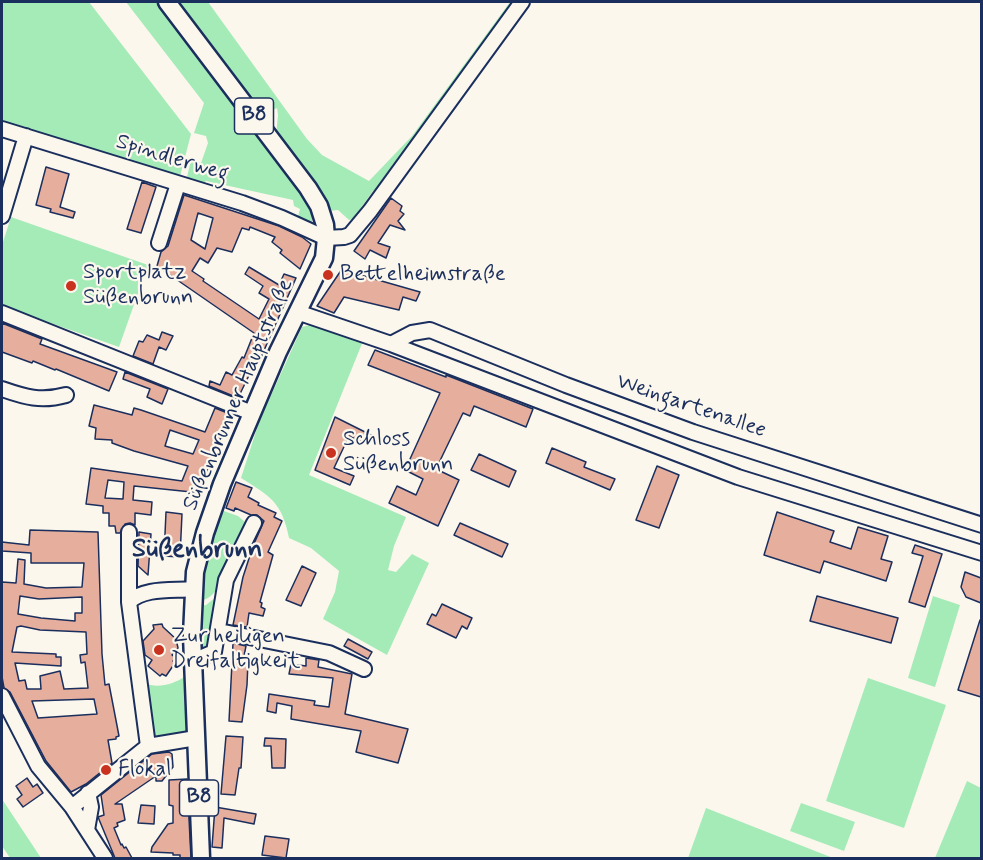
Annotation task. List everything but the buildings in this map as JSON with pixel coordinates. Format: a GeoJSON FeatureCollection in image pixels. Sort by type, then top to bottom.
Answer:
{"type":"FeatureCollection","features":[{"type":"Feature","properties":{"kind":"main road","name":"B8"},"geometry":{"type":"LineString","coordinates":[[167,2],[309,188],[321,212],[326,238]]}},
{"type":"Feature","properties":{"kind":"main road","name":"Süßenbrunner Hauptstraße"},"geometry":{"type":"LineString","coordinates":[[201,858],[193,662],[193,589],[198,559],[210,518],[252,414],[297,312],[324,258],[326,238]]}},
{"type":"Feature","properties":{"kind":"street"},"geometry":{"type":"LineString","coordinates":[[326,238],[350,235],[362,223],[522,2]]}},
{"type":"Feature","properties":{"kind":"street","name":"Spindlerweg"},"geometry":{"type":"LineString","coordinates":[[2,129],[242,202],[326,238]]}},
{"type":"Feature","properties":{"kind":"street"},"geometry":{"type":"LineString","coordinates":[[2,216],[26,136]]}},
{"type":"Feature","properties":{"kind":"street"},"geometry":{"type":"LineString","coordinates":[[159,243],[178,184]]}},
{"type":"Feature","properties":{"kind":"street","name":"Weingartenallee"},"geometry":{"type":"LineString","coordinates":[[297,312],[391,344],[738,477],[981,553]]}},
{"type":"Feature","properties":{"kind":"street"},"geometry":{"type":"LineString","coordinates":[[2,313],[252,414]]}},
{"type":"Feature","properties":{"kind":"street","name":"Weingartenallee"},"geometry":{"type":"LineString","coordinates":[[391,344],[412,333],[430,330],[566,385],[693,432],[981,525]]}},
{"type":"Feature","properties":{"kind":"street"},"geometry":{"type":"LineString","coordinates":[[2,389],[25,397],[49,399],[66,395]]}},
{"type":"Feature","properties":{"kind":"street"},"geometry":{"type":"LineString","coordinates":[[960,546],[967,521]]}},
{"type":"Feature","properties":{"kind":"street"},"geometry":{"type":"LineString","coordinates":[[193,662],[214,652],[226,580],[254,523]]}},
{"type":"Feature","properties":{"kind":"street"},"geometry":{"type":"LineString","coordinates":[[129,532],[129,602],[148,746]]}},
{"type":"Feature","properties":{"kind":"street"},"geometry":{"type":"LineString","coordinates":[[129,602],[135,596],[147,592],[193,589]]}},
{"type":"Feature","properties":{"kind":"street"},"geometry":{"type":"LineString","coordinates":[[219,630],[329,653],[364,669]]}},
{"type":"Feature","properties":{"kind":"street"},"geometry":{"type":"LineString","coordinates":[[2,696],[38,766],[72,807],[105,858]]}},
{"type":"Feature","properties":{"kind":"street"},"geometry":{"type":"LineString","coordinates":[[72,807],[148,746],[196,738]]}},
{"type":"Feature","properties":{"kind":"street"},"geometry":{"type":"LineString","coordinates":[[87,830],[91,807],[88,793]]}},
{"type":"Feature","properties":{"kind":"green space"},"geometry":{"type":"Polygon","coordinates":[[[2,2],[89,2],[191,134],[178,184],[2,129],[2,2]]]}},
{"type":"Feature","properties":{"kind":"green space"},"geometry":{"type":"Polygon","coordinates":[[[126,2],[160,2],[301,190],[312,214],[312,225],[297,220],[300,209],[294,206],[293,200],[206,181],[201,186],[189,181],[187,177],[191,160],[201,163],[208,143],[206,136],[194,133],[204,103],[126,2]]]}},
{"type":"Feature","properties":{"kind":"green space"},"geometry":{"type":"Polygon","coordinates":[[[175,2],[208,2],[307,139],[322,155],[369,181],[412,136],[510,2],[516,2],[377,191],[373,191],[353,219],[349,220],[338,210],[328,211],[276,135],[277,108],[273,110],[272,118],[268,122],[175,2]]]}},
{"type":"Feature","properties":{"kind":"green space","name":"Sportplatz Süßenbrunn"},"geometry":{"type":"Polygon","coordinates":[[[11,217],[148,265],[119,347],[2,306],[2,245],[11,217]]]}},
{"type":"Feature","properties":{"kind":"green space"},"geometry":{"type":"Polygon","coordinates":[[[314,324],[363,341],[309,475],[406,517],[394,546],[388,570],[396,572],[412,554],[429,563],[387,655],[323,619],[335,592],[339,571],[311,548],[289,538],[283,516],[273,501],[241,478],[259,422],[302,327],[314,324]]]}},
{"type":"Feature","properties":{"kind":"green space"},"geometry":{"type":"Polygon","coordinates":[[[221,510],[238,516],[245,522],[247,534],[233,564],[225,564],[221,582],[215,592],[200,601],[206,558],[221,510]]]}},
{"type":"Feature","properties":{"kind":"green space"},"geometry":{"type":"Polygon","coordinates":[[[221,593],[208,650],[200,651],[200,606],[206,605],[221,593]]]}},
{"type":"Feature","properties":{"kind":"green space"},"geometry":{"type":"Polygon","coordinates":[[[933,596],[960,605],[935,687],[908,678],[933,596]]]}},
{"type":"Feature","properties":{"kind":"green space"},"geometry":{"type":"Polygon","coordinates":[[[184,677],[186,737],[153,741],[145,683],[155,686],[165,685],[184,677]]]}},
{"type":"Feature","properties":{"kind":"green space"},"geometry":{"type":"Polygon","coordinates":[[[868,678],[946,705],[904,828],[826,801],[868,678]]]}},
{"type":"Feature","properties":{"kind":"green space"},"geometry":{"type":"Polygon","coordinates":[[[967,781],[981,788],[981,858],[935,858],[967,781]]]}},
{"type":"Feature","properties":{"kind":"green space"},"geometry":{"type":"Polygon","coordinates":[[[2,799],[41,858],[10,858],[2,846],[2,799]]]}},
{"type":"Feature","properties":{"kind":"green space"},"geometry":{"type":"Polygon","coordinates":[[[801,803],[855,822],[844,851],[790,831],[801,803]]]}},
{"type":"Feature","properties":{"kind":"green space"},"geometry":{"type":"Polygon","coordinates":[[[706,808],[833,858],[688,858],[706,808]]]}},
{"type":"Feature","properties":{"kind":"place","name":"Bettelheimstraße"},"geometry":{"type":"Point","coordinates":[328,275]}},
{"type":"Feature","properties":{"kind":"place","name":"Sportplatz Süßenbrunn"},"geometry":{"type":"Point","coordinates":[71,286]}},
{"type":"Feature","properties":{"kind":"place","name":"Schloss Süßenbrunn"},"geometry":{"type":"Point","coordinates":[331,453]}},
{"type":"Feature","properties":{"kind":"place","name":"Zur heiligen Dreifaltigkeit"},"geometry":{"type":"Point","coordinates":[159,650]}},
{"type":"Feature","properties":{"kind":"place","name":"Flokal"},"geometry":{"type":"Point","coordinates":[106,770]}},
{"type":"Feature","properties":{"kind":"district","name":"Süßenbrunn"},"geometry":{"type":"Point","coordinates":[197,551]}}]}
